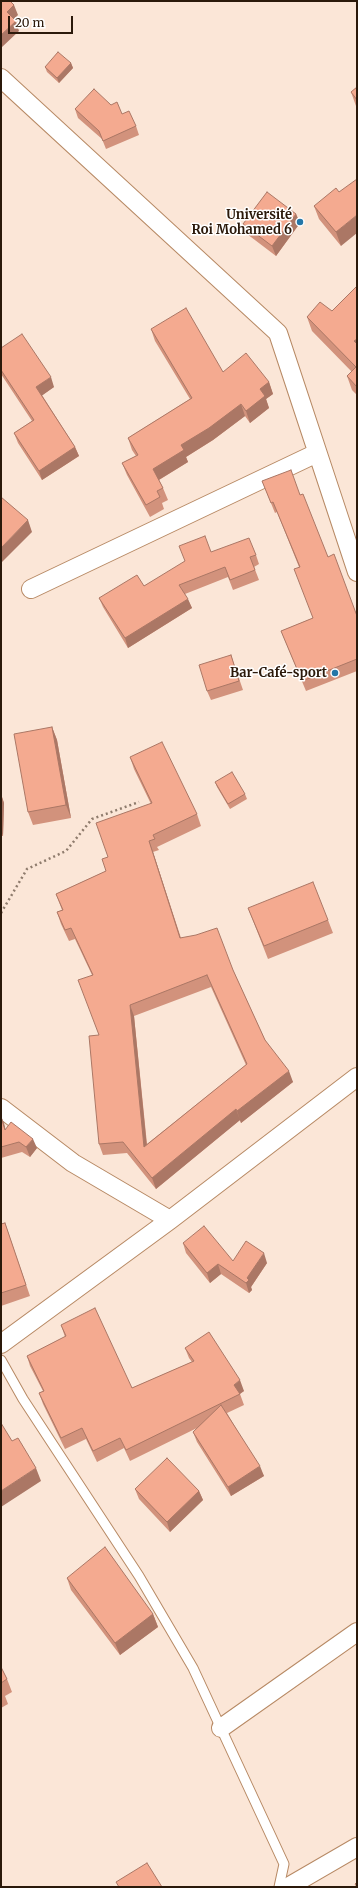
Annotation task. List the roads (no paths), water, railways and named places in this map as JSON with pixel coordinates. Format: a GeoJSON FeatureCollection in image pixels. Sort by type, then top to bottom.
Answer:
{"type":"FeatureCollection","features":[{"type":"Feature","properties":{"kind":"street"},"geometry":{"type":"LineString","coordinates":[[1,78],[278,333],[357,572]]}},
{"type":"Feature","properties":{"kind":"street"},"geometry":{"type":"LineString","coordinates":[[31,589],[317,453]]}},
{"type":"Feature","properties":{"kind":"street"},"geometry":{"type":"LineString","coordinates":[[1,1344],[170,1220],[357,1077]]}},
{"type":"Feature","properties":{"kind":"street"},"geometry":{"type":"LineString","coordinates":[[1,1108],[73,1163],[170,1220]]}},
{"type":"Feature","properties":{"kind":"street"},"geometry":{"type":"LineString","coordinates":[[221,1728],[357,1632]]}},
{"type":"Feature","properties":{"kind":"street"},"geometry":{"type":"LineString","coordinates":[[288,1887],[357,1847]]}},
{"type":"Feature","properties":{"kind":"lane"},"geometry":{"type":"LineString","coordinates":[[1,1360],[23,1399],[139,1576],[193,1668],[284,1864],[279,1887]]}},
{"type":"Feature","properties":{"kind":"place","name":"Université Roi Mohamed 6"},"geometry":{"type":"Point","coordinates":[300,222]}},
{"type":"Feature","properties":{"kind":"place","name":"Bar-Café-sport"},"geometry":{"type":"Point","coordinates":[335,673]}}]}
